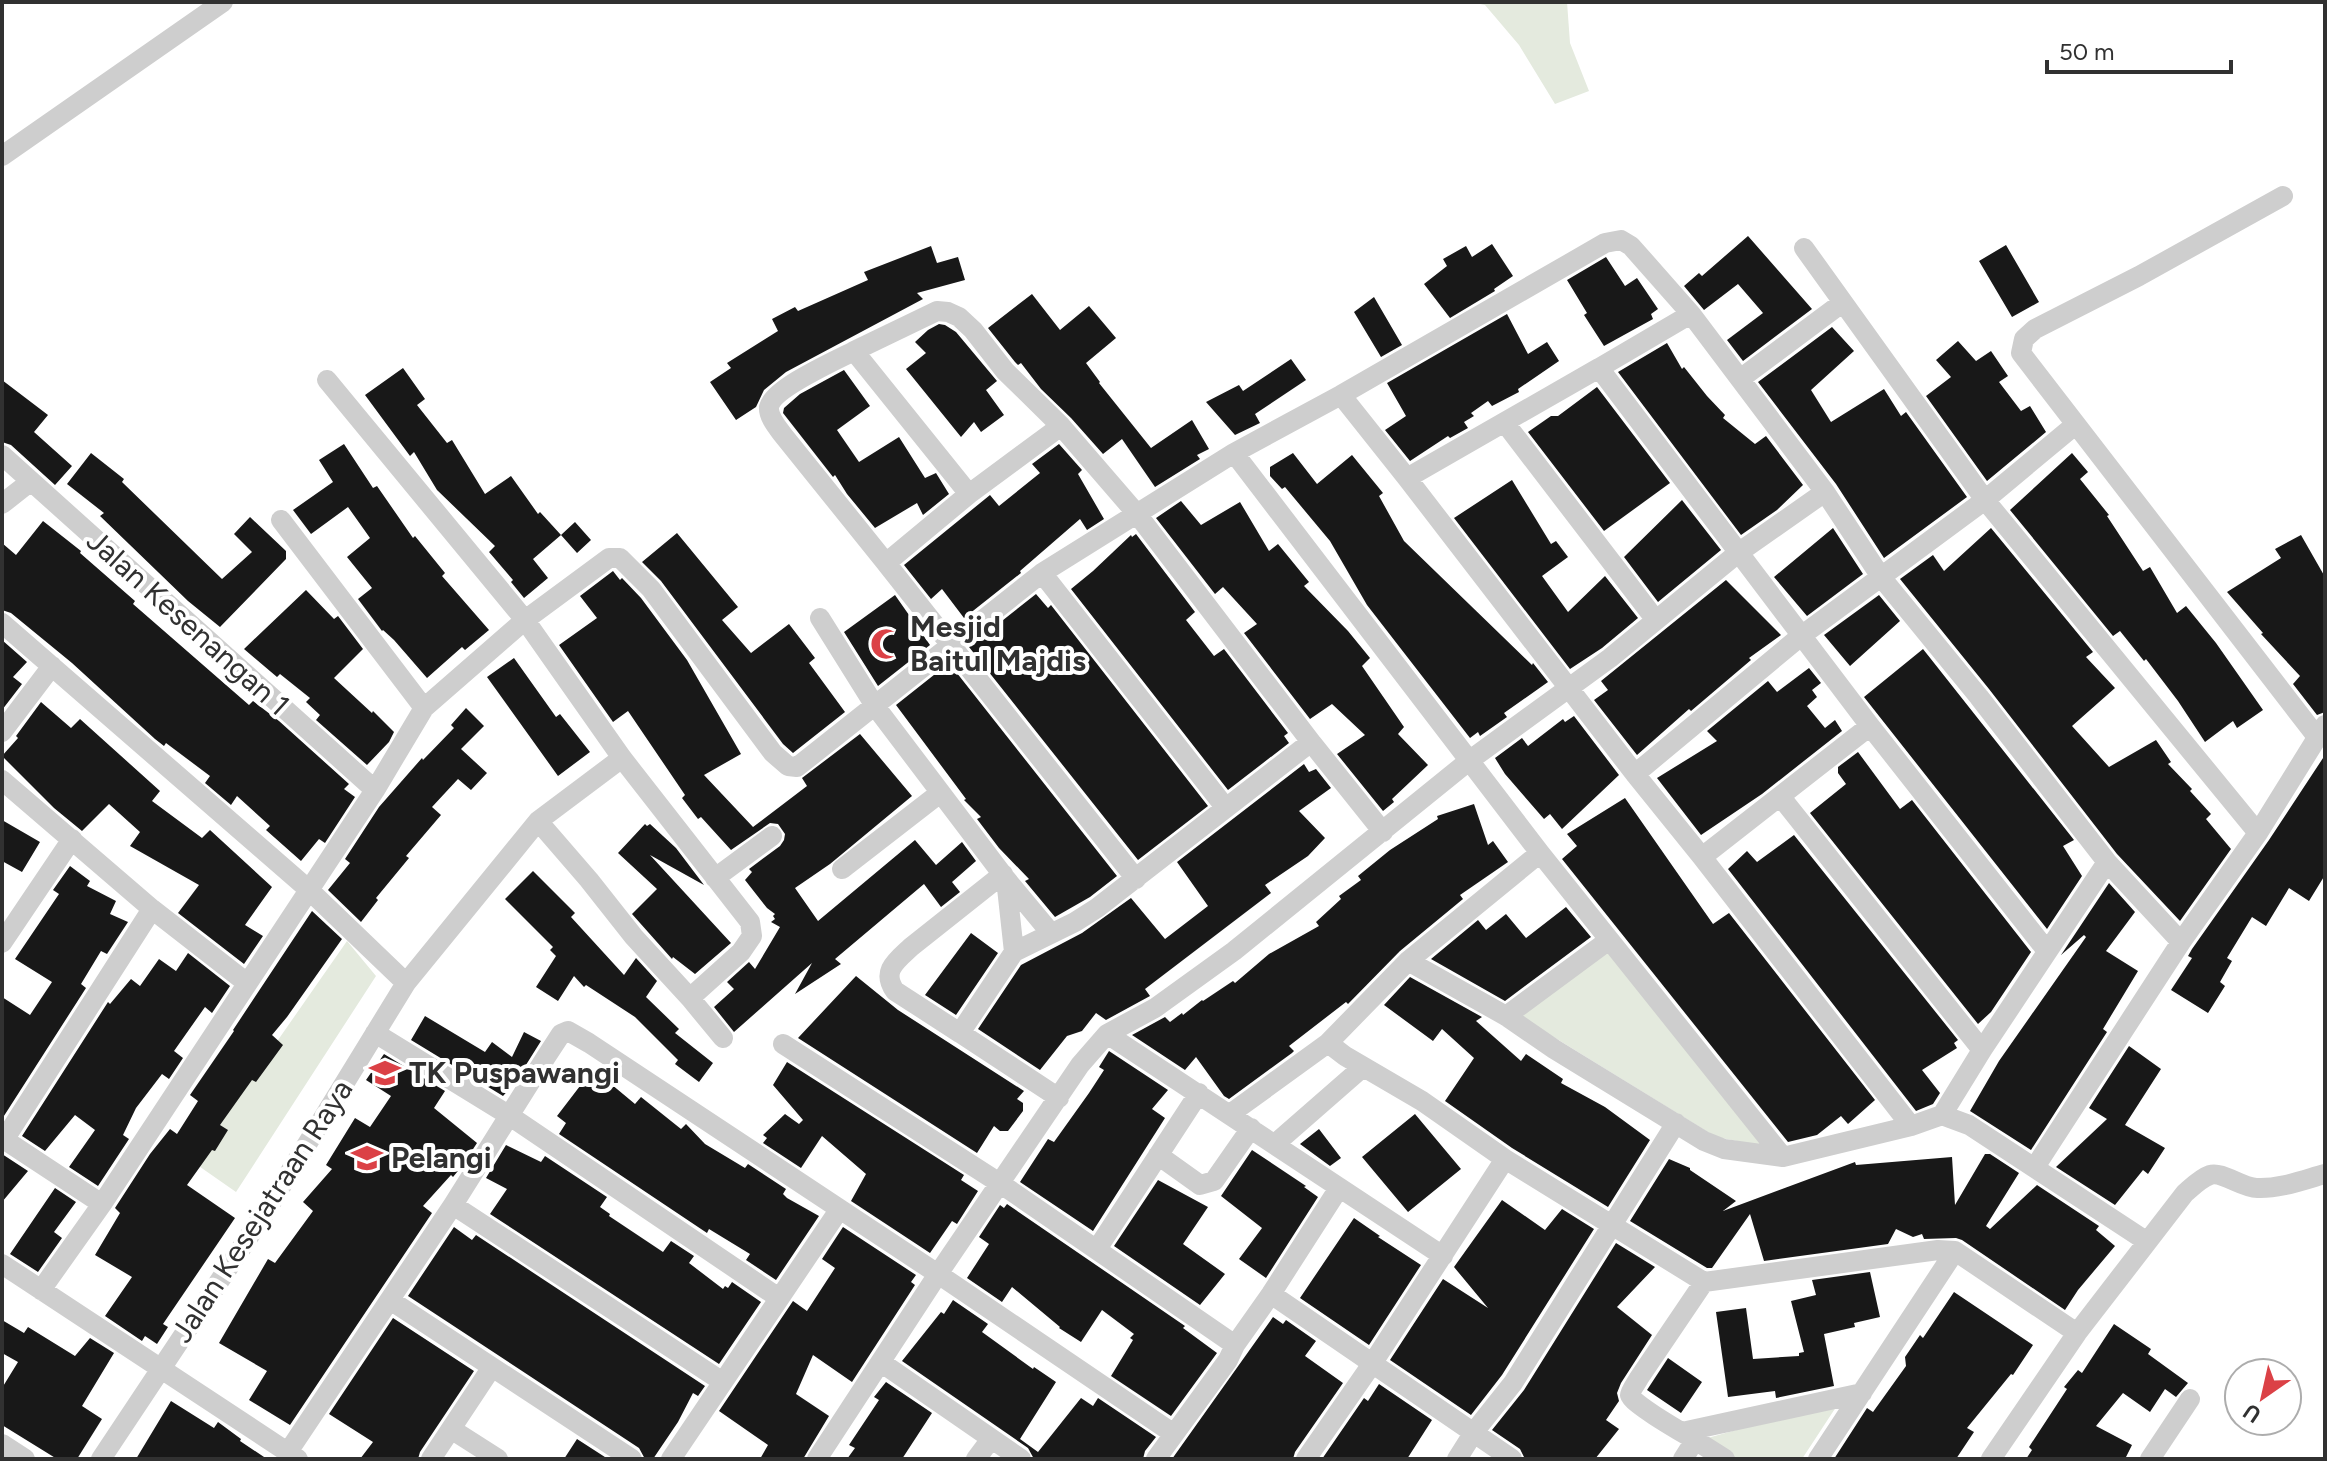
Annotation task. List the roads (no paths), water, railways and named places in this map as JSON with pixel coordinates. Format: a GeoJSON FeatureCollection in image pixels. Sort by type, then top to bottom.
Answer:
{"type":"FeatureCollection","features":[{"type":"Feature","properties":{"kind":"street"},"geometry":{"type":"LineString","coordinates":[[2,156],[223,2]]}},
{"type":"Feature","properties":{"kind":"street"},"geometry":{"type":"LineString","coordinates":[[2035,1167],[2181,942],[2258,833],[2321,731],[2075,425],[2021,353],[2024,339],[2035,329],[2139,276],[2283,196]]}},
{"type":"Feature","properties":{"kind":"street"},"geometry":{"type":"LineString","coordinates":[[41,1290],[102,1204],[375,790],[424,708],[525,620],[609,558],[620,558],[651,589],[779,761],[797,767],[1042,573],[1234,453],[1612,240],[1621,240],[1631,246],[1691,314],[1825,492],[1881,577],[1989,709],[2107,862],[2181,942]]}},
{"type":"Feature","properties":{"kind":"street"},"geometry":{"type":"LineString","coordinates":[[1804,248],[1985,500],[2258,833]]}},
{"type":"Feature","properties":{"kind":"street"},"geometry":{"type":"LineString","coordinates":[[1740,379],[1842,303]]}},
{"type":"Feature","properties":{"kind":"street"},"geometry":{"type":"LineString","coordinates":[[1136,879],[952,643],[783,435],[770,415],[769,406],[794,382],[924,316],[937,311],[959,317],[1005,371],[1061,426],[1137,514],[1383,832]]}},
{"type":"Feature","properties":{"kind":"street"},"geometry":{"type":"LineString","coordinates":[[1407,478],[1691,314]]}},
{"type":"Feature","properties":{"kind":"street"},"geometry":{"type":"LineString","coordinates":[[854,351],[969,494]]}},
{"type":"Feature","properties":{"kind":"street"},"geometry":{"type":"LineString","coordinates":[[1599,368],[1870,726],[2047,951]]}},
{"type":"Feature","properties":{"kind":"street"},"geometry":{"type":"LineString","coordinates":[[327,380],[525,620],[622,758],[750,922],[752,936],[741,952],[690,998]]}},
{"type":"Feature","properties":{"kind":"street"},"geometry":{"type":"LineString","coordinates":[[1341,395],[1911,1126]]}},
{"type":"Feature","properties":{"kind":"street"},"geometry":{"type":"LineString","coordinates":[[1505,423],[1655,619]]}},
{"type":"Feature","properties":{"kind":"street"},"geometry":{"type":"LineString","coordinates":[[1635,774],[1801,636],[1985,500],[2075,425]]}},
{"type":"Feature","properties":{"kind":"street"},"geometry":{"type":"LineString","coordinates":[[886,563],[969,494],[1061,426]]}},
{"type":"Feature","properties":{"kind":"street"},"geometry":{"type":"LineString","coordinates":[[1234,453],[1540,853],[1783,1157]]}},
{"type":"Feature","properties":{"kind":"street","name":"Jalan Kesenangan 1"},"geometry":{"type":"LineString","coordinates":[[2,455],[375,790]]}},
{"type":"Feature","properties":{"kind":"street"},"geometry":{"type":"LineString","coordinates":[[2,504],[30,482]]}},
{"type":"Feature","properties":{"kind":"street"},"geometry":{"type":"LineString","coordinates":[[817,1459],[1086,1057],[1107,1034],[1155,1008],[1234,951],[1470,760],[1571,688],[1738,553],[1825,492]]}},
{"type":"Feature","properties":{"kind":"street"},"geometry":{"type":"LineString","coordinates":[[281,520],[424,708]]}},
{"type":"Feature","properties":{"kind":"street"},"geometry":{"type":"LineString","coordinates":[[1042,573],[1225,807]]}},
{"type":"Feature","properties":{"kind":"street"},"geometry":{"type":"LineString","coordinates":[[820,618],[875,706],[1050,932]]}},
{"type":"Feature","properties":{"kind":"street"},"geometry":{"type":"LineString","coordinates":[[2,623],[308,889],[406,983]]}},
{"type":"Feature","properties":{"kind":"street"},"geometry":{"type":"LineString","coordinates":[[2,732],[52,666]]}},
{"type":"Feature","properties":{"kind":"street"},"geometry":{"type":"LineString","coordinates":[[1702,857],[1870,726]]}},
{"type":"Feature","properties":{"kind":"street"},"geometry":{"type":"LineString","coordinates":[[960,1033],[1014,952],[1075,922],[1136,879],[1311,742]]}},
{"type":"Feature","properties":{"kind":"street","name":"Jalan Kesejatraan Raya"},"geometry":{"type":"LineString","coordinates":[[101,1459],[266,1211],[406,983],[538,821],[622,758]]}},
{"type":"Feature","properties":{"kind":"street"},"geometry":{"type":"LineString","coordinates":[[2,780],[152,909],[247,983]]}},
{"type":"Feature","properties":{"kind":"street"},"geometry":{"type":"LineString","coordinates":[[842,869],[940,793]]}},
{"type":"Feature","properties":{"kind":"street"},"geometry":{"type":"LineString","coordinates":[[1780,796],[1982,1050]]}},
{"type":"Feature","properties":{"kind":"street"},"geometry":{"type":"LineString","coordinates":[[538,821],[723,1038]]}},
{"type":"Feature","properties":{"kind":"street"},"geometry":{"type":"LineString","coordinates":[[715,878],[772,836]]}},
{"type":"Feature","properties":{"kind":"street"},"geometry":{"type":"LineString","coordinates":[[2,943],[72,839]]}},
{"type":"Feature","properties":{"kind":"street"},"geometry":{"type":"LineString","coordinates":[[1230,1114],[1328,1043],[1408,961],[1540,853]]}},
{"type":"Feature","properties":{"kind":"street"},"geometry":{"type":"LineString","coordinates":[[1408,961],[1506,1016],[1704,1141],[1724,1149],[1783,1157],[1911,1126],[1942,1115],[2107,862]]}},
{"type":"Feature","properties":{"kind":"street"},"geometry":{"type":"LineString","coordinates":[[1005,877],[1014,952]]}},
{"type":"Feature","properties":{"kind":"street"},"geometry":{"type":"LineString","coordinates":[[1005,877],[911,947],[899,958],[888,975],[888,981],[895,991],[1059,1098]]}},
{"type":"Feature","properties":{"kind":"street"},"geometry":{"type":"LineString","coordinates":[[102,1204],[3,1139],[152,909]]}},
{"type":"Feature","properties":{"kind":"street"},"geometry":{"type":"LineString","coordinates":[[1506,1016],[1609,940]]}},
{"type":"Feature","properties":{"kind":"street"},"geometry":{"type":"LineString","coordinates":[[2,1264],[293,1456],[555,1043],[561,1034],[568,1031],[938,1274],[1174,1434]]}},
{"type":"Feature","properties":{"kind":"street"},"geometry":{"type":"LineString","coordinates":[[375,1033],[510,1116],[779,1298]]}},
{"type":"Feature","properties":{"kind":"street"},"geometry":{"type":"LineString","coordinates":[[1107,1034],[1443,1256]]}},
{"type":"Feature","properties":{"kind":"street"},"geometry":{"type":"LineString","coordinates":[[1328,1043],[1422,1101],[1505,1159],[1704,1282],[1938,1250],[1955,1251],[2077,1333]]}},
{"type":"Feature","properties":{"kind":"street"},"geometry":{"type":"LineString","coordinates":[[783,1044],[1001,1184],[1235,1345]]}},
{"type":"Feature","properties":{"kind":"street"},"geometry":{"type":"LineString","coordinates":[[1275,1144],[1363,1067]]}},
{"type":"Feature","properties":{"kind":"street"},"geometry":{"type":"LineString","coordinates":[[1097,1249],[1199,1093]]}},
{"type":"Feature","properties":{"kind":"street"},"geometry":{"type":"LineString","coordinates":[[1942,1115],[1969,1125],[2146,1241]]}},
{"type":"Feature","properties":{"kind":"street"},"geometry":{"type":"LineString","coordinates":[[1457,1459],[1513,1383],[1676,1123]]}},
{"type":"Feature","properties":{"kind":"street"},"geometry":{"type":"LineString","coordinates":[[1158,1155],[1200,1185],[1208,1184],[1214,1181],[1251,1128]]}},
{"type":"Feature","properties":{"kind":"street"},"geometry":{"type":"LineString","coordinates":[[1306,1459],[1372,1364],[1505,1159]]}},
{"type":"Feature","properties":{"kind":"street"},"geometry":{"type":"LineString","coordinates":[[1991,1459],[2077,1333],[2185,1193],[2208,1175],[2217,1173],[2254,1189],[2271,1188],[2325,1174]]}},
{"type":"Feature","properties":{"kind":"street"},"geometry":{"type":"LineString","coordinates":[[1156,1459],[1228,1360],[1339,1188]]}},
{"type":"Feature","properties":{"kind":"street"},"geometry":{"type":"LineString","coordinates":[[453,1205],[723,1382]]}},
{"type":"Feature","properties":{"kind":"street"},"geometry":{"type":"LineString","coordinates":[[671,1459],[839,1210]]}},
{"type":"Feature","properties":{"kind":"street"},"geometry":{"type":"LineString","coordinates":[[1818,1459],[1955,1251]]}},
{"type":"Feature","properties":{"kind":"street"},"geometry":{"type":"LineString","coordinates":[[1704,1282],[1630,1394],[1639,1405],[1725,1459]]}},
{"type":"Feature","properties":{"kind":"street"},"geometry":{"type":"LineString","coordinates":[[1271,1294],[1512,1459]]}},
{"type":"Feature","properties":{"kind":"street"},"geometry":{"type":"LineString","coordinates":[[390,1300],[632,1459]]}},
{"type":"Feature","properties":{"kind":"street"},"geometry":{"type":"LineString","coordinates":[[882,1363],[1021,1459]]}},
{"type":"Feature","properties":{"kind":"street"},"geometry":{"type":"LineString","coordinates":[[431,1459],[492,1367]]}},
{"type":"Feature","properties":{"kind":"street"},"geometry":{"type":"LineString","coordinates":[[1689,1436],[1862,1393]]}},
{"type":"Feature","properties":{"kind":"street"},"geometry":{"type":"LineString","coordinates":[[2153,1458],[2190,1399]]}},
{"type":"Feature","properties":{"kind":"street"},"geometry":{"type":"LineString","coordinates":[[451,1429],[498,1459]]}},
{"type":"Feature","properties":{"kind":"street"},"geometry":{"type":"LineString","coordinates":[[1683,1459],[1689,1436]]}},
{"type":"Feature","properties":{"kind":"street"},"geometry":{"type":"LineString","coordinates":[[976,1459],[991,1439]]}},
{"type":"Feature","properties":{"kind":"street"},"geometry":{"type":"LineString","coordinates":[[2,1444],[25,1459]]}},
{"type":"Feature","properties":{"kind":"place","name":"Mesjid Baitul Majdis"},"geometry":{"type":"Point","coordinates":[886,644]}},
{"type":"Feature","properties":{"kind":"place","name":"TK Puspawangi"},"geometry":{"type":"Point","coordinates":[385,1073]}},
{"type":"Feature","properties":{"kind":"place","name":"Pelangi"},"geometry":{"type":"Point","coordinates":[367,1158]}}]}
